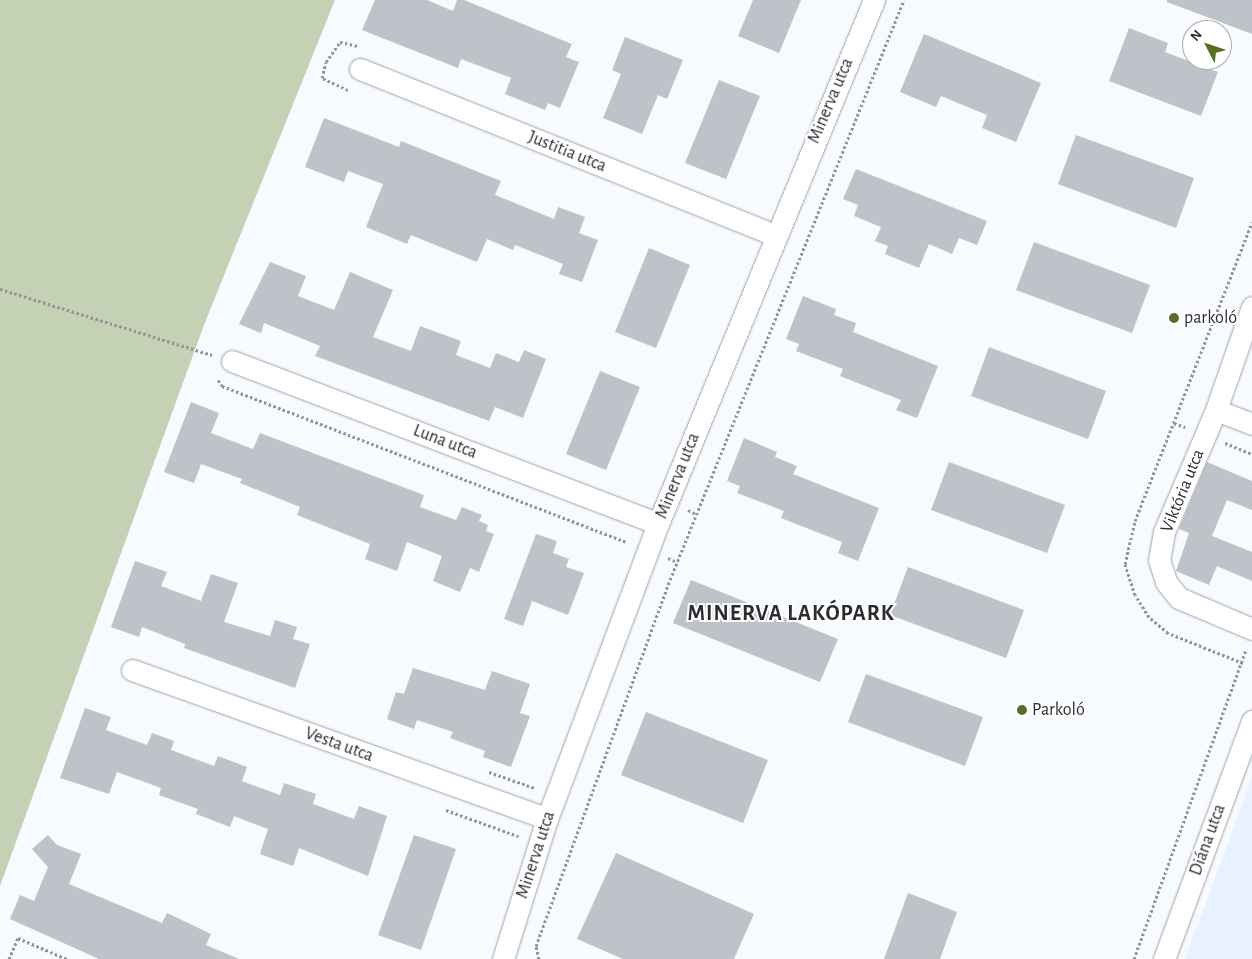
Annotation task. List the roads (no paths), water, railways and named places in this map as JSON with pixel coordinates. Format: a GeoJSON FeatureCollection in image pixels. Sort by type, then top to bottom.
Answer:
{"type":"FeatureCollection","features":[{"type":"Feature","properties":{"kind":"street","name":"Minerva utca"},"geometry":{"type":"LineString","coordinates":[[503,959],[547,819],[658,524],[775,235],[874,0]]}},
{"type":"Feature","properties":{"kind":"street","name":"Justitia utca"},"geometry":{"type":"LineString","coordinates":[[360,69],[775,235]]}},
{"type":"Feature","properties":{"kind":"street","name":"Viktória utca"},"geometry":{"type":"LineString","coordinates":[[1250,638],[1179,598],[1166,582],[1159,560],[1164,532],[1216,410],[1252,307]]}},
{"type":"Feature","properties":{"kind":"street","name":"Luna utca"},"geometry":{"type":"LineString","coordinates":[[232,361],[658,524]]}},
{"type":"Feature","properties":{"kind":"street"},"geometry":{"type":"LineString","coordinates":[[1216,410],[1252,424]]}},
{"type":"Feature","properties":{"kind":"street","name":"Vesta utca"},"geometry":{"type":"LineString","coordinates":[[132,670],[547,819]]}},
{"type":"Feature","properties":{"kind":"street","name":"Diána utca"},"geometry":{"type":"LineString","coordinates":[[1164,959],[1252,721]]}},
{"type":"Feature","properties":{"kind":"place","name":"parkoló"},"geometry":{"type":"Point","coordinates":[1174,318]}},
{"type":"Feature","properties":{"kind":"place","name":"Parkoló"},"geometry":{"type":"Point","coordinates":[1022,710]}},
{"type":"Feature","properties":{"kind":"district","name":"MINERVA LAKÓPARK"},"geometry":{"type":"Point","coordinates":[791,614]}}]}
